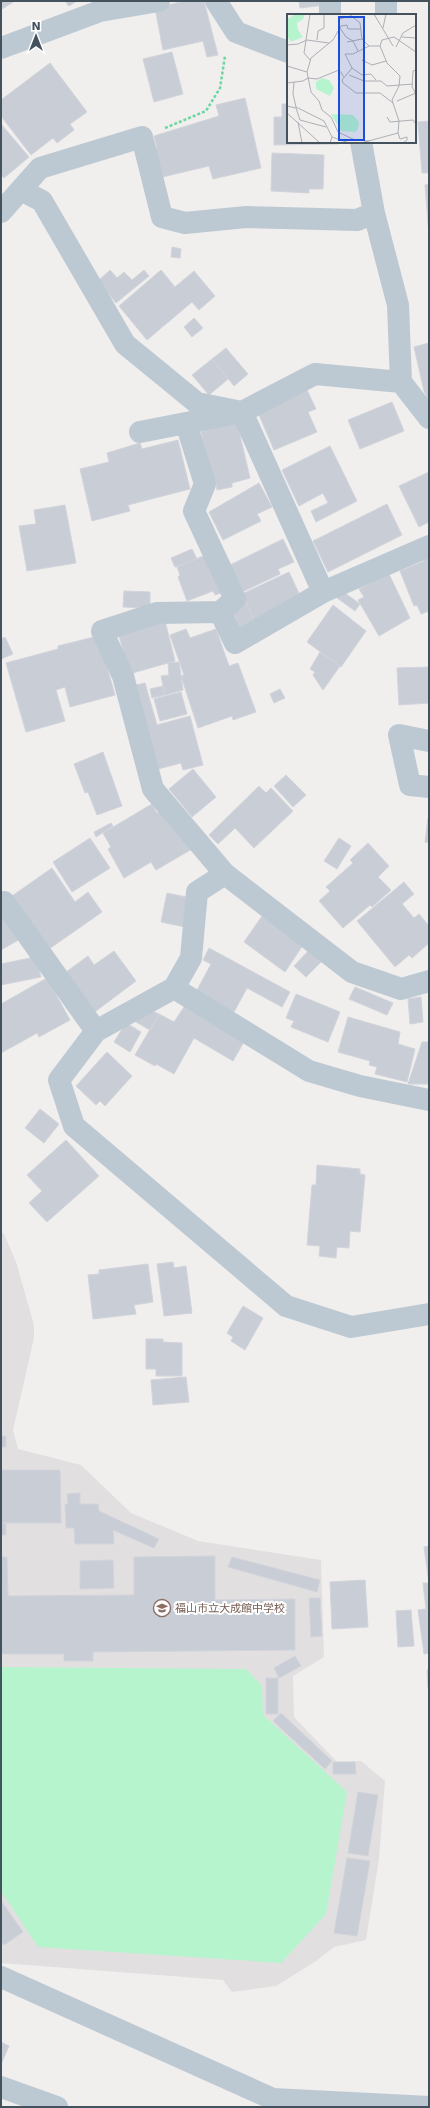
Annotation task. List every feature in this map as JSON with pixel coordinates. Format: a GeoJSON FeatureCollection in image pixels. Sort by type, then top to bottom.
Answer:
{"type":"FeatureCollection","features":[{"type":"Feature","properties":{"kind":"street"},"geometry":{"type":"LineString","coordinates":[[1,48],[100,11],[159,1]]}},
{"type":"Feature","properties":{"kind":"street"},"geometry":{"type":"LineString","coordinates":[[216,1],[236,32],[287,52]]}},
{"type":"Feature","properties":{"kind":"street"},"geometry":{"type":"LineString","coordinates":[[330,1],[330,14]]}},
{"type":"Feature","properties":{"kind":"street"},"geometry":{"type":"LineString","coordinates":[[386,1],[386,14]]}},
{"type":"Feature","properties":{"kind":"street"},"geometry":{"type":"LineString","coordinates":[[1,212],[40,168],[142,137],[162,217],[185,223],[246,217],[357,220],[374,213]]}},
{"type":"Feature","properties":{"kind":"street"},"geometry":{"type":"LineString","coordinates":[[362,143],[374,213],[398,305],[402,382],[429,418]]}},
{"type":"Feature","properties":{"kind":"street"},"geometry":{"type":"LineString","coordinates":[[21,190],[42,201],[125,344],[196,403],[242,412]]}},
{"type":"Feature","properties":{"kind":"street"},"geometry":{"type":"LineString","coordinates":[[140,432],[242,412],[315,374],[402,382]]}},
{"type":"Feature","properties":{"kind":"street"},"geometry":{"type":"LineString","coordinates":[[242,412],[323,592]]}},
{"type":"Feature","properties":{"kind":"street"},"geometry":{"type":"LineString","coordinates":[[186,423],[205,484],[194,511],[235,599],[220,612],[157,613],[102,631],[123,676],[153,789],[225,874],[352,972],[401,989],[429,981]]}},
{"type":"Feature","properties":{"kind":"street"},"geometry":{"type":"LineString","coordinates":[[220,612],[235,643],[323,592],[429,546]]}},
{"type":"Feature","properties":{"kind":"street"},"geometry":{"type":"LineString","coordinates":[[429,741],[399,735],[410,785],[429,787]]}},
{"type":"Feature","properties":{"kind":"street"},"geometry":{"type":"LineString","coordinates":[[225,874],[196,892],[191,958],[174,988],[96,1031],[59,1080],[74,1126],[286,1306],[351,1327],[429,1314]]}},
{"type":"Feature","properties":{"kind":"street"},"geometry":{"type":"LineString","coordinates":[[1,903],[4,902],[96,1031]]}},
{"type":"Feature","properties":{"kind":"street"},"geometry":{"type":"LineString","coordinates":[[174,988],[309,1072],[360,1086],[429,1100]]}},
{"type":"Feature","properties":{"kind":"street"},"geometry":{"type":"LineString","coordinates":[[1,1977],[273,2099],[429,2106]]}},
{"type":"Feature","properties":{"kind":"street"},"geometry":{"type":"LineString","coordinates":[[1,2087],[57,2107]]}},
{"type":"Feature","properties":{"kind":"path"},"geometry":{"type":"LineString","coordinates":[[142,137],[206,110],[220,88],[225,52]]}},
{"type":"Feature","properties":{"kind":"shaded area","name":"福山市立大成館中学校"},"geometry":{"type":"Polygon","coordinates":[[[1,1232],[4,1234],[16,1262],[34,1325],[34,1338],[13,1430],[18,1449],[81,1465],[131,1513],[198,1541],[321,1560],[324,1657],[293,1676],[294,1717],[337,1762],[361,1761],[385,1781],[379,1859],[366,1940],[334,1947],[316,1961],[276,1986],[232,1992],[223,1980],[1,1963],[1,1232]]]}},
{"type":"Feature","properties":{"kind":"green space"},"geometry":{"type":"Polygon","coordinates":[[[1,1667],[246,1669],[262,1686],[263,1715],[347,1792],[326,1914],[281,1963],[38,1947],[1,1891],[1,1667]]]}},
{"type":"Feature","properties":{"kind":"building"},"geometry":{"type":"Polygon","coordinates":[[[1,1],[15,1],[2,9],[1,1]]]}},
{"type":"Feature","properties":{"kind":"building"},"geometry":{"type":"Polygon","coordinates":[[[65,1],[77,1],[69,6],[65,1]]]}},
{"type":"Feature","properties":{"kind":"building"},"geometry":{"type":"Polygon","coordinates":[[[185,1],[204,1],[218,55],[207,57],[203,41],[163,50],[155,8],[185,1]]]}},
{"type":"Feature","properties":{"kind":"building"},"geometry":{"type":"Polygon","coordinates":[[[299,1],[324,1],[325,5],[300,8],[299,1]]]}},
{"type":"Feature","properties":{"kind":"building"},"geometry":{"type":"Polygon","coordinates":[[[172,52],[183,94],[154,102],[143,59],[172,52]]]}},
{"type":"Feature","properties":{"kind":"building"},"geometry":{"type":"Polygon","coordinates":[[[50,63],[87,112],[70,124],[74,130],[57,143],[53,138],[31,155],[1,116],[1,100],[50,63]]]}},
{"type":"Feature","properties":{"kind":"building"},"geometry":{"type":"Polygon","coordinates":[[[245,98],[261,168],[213,179],[209,166],[158,178],[151,149],[157,148],[154,136],[219,116],[216,105],[245,98]]]}},
{"type":"Feature","properties":{"kind":"building"},"geometry":{"type":"Polygon","coordinates":[[[282,104],[287,104],[287,143],[339,144],[274,145],[274,117],[282,117],[282,104]]]}},
{"type":"Feature","properties":{"kind":"building"},"geometry":{"type":"Polygon","coordinates":[[[429,121],[429,173],[422,173],[418,122],[429,121]]]}},
{"type":"Feature","properties":{"kind":"building"},"geometry":{"type":"Polygon","coordinates":[[[1,124],[29,157],[4,178],[1,175],[1,124]]]}},
{"type":"Feature","properties":{"kind":"building"},"geometry":{"type":"Polygon","coordinates":[[[272,153],[324,155],[323,189],[309,189],[309,193],[271,191],[272,153]]]}},
{"type":"Feature","properties":{"kind":"building"},"geometry":{"type":"Polygon","coordinates":[[[429,184],[429,235],[425,185],[429,184]]]}},
{"type":"Feature","properties":{"kind":"building"},"geometry":{"type":"Polygon","coordinates":[[[172,247],[181,249],[180,258],[171,257],[172,247]]]}},
{"type":"Feature","properties":{"kind":"building"},"geometry":{"type":"Polygon","coordinates":[[[110,270],[117,278],[124,272],[132,280],[144,270],[149,276],[116,303],[98,281],[110,270]]]}},
{"type":"Feature","properties":{"kind":"building"},"geometry":{"type":"Polygon","coordinates":[[[161,270],[175,287],[194,271],[215,296],[199,310],[192,302],[147,340],[119,306],[161,270]]]}},
{"type":"Feature","properties":{"kind":"building"},"geometry":{"type":"Polygon","coordinates":[[[194,318],[203,328],[192,337],[184,327],[194,318]]]}},
{"type":"Feature","properties":{"kind":"building"},"geometry":{"type":"Polygon","coordinates":[[[429,343],[429,401],[424,391],[414,347],[429,343]]]}},
{"type":"Feature","properties":{"kind":"building"},"geometry":{"type":"Polygon","coordinates":[[[226,348],[248,374],[234,386],[212,359],[226,348]]]}},
{"type":"Feature","properties":{"kind":"building"},"geometry":{"type":"Polygon","coordinates":[[[212,359],[228,379],[209,395],[192,375],[212,359]]]}},
{"type":"Feature","properties":{"kind":"building"},"geometry":{"type":"Polygon","coordinates":[[[307,390],[316,409],[308,412],[317,432],[274,450],[257,410],[307,390]]]}},
{"type":"Feature","properties":{"kind":"building"},"geometry":{"type":"Polygon","coordinates":[[[392,402],[404,431],[360,449],[348,420],[392,402]]]}},
{"type":"Feature","properties":{"kind":"building"},"geometry":{"type":"Polygon","coordinates":[[[236,418],[250,478],[232,483],[232,487],[217,490],[216,484],[213,485],[200,427],[236,418]]]}},
{"type":"Feature","properties":{"kind":"building"},"geometry":{"type":"Polygon","coordinates":[[[178,440],[190,489],[128,505],[130,511],[92,521],[80,469],[109,462],[107,453],[140,443],[142,449],[178,440]]]}},
{"type":"Feature","properties":{"kind":"building"},"geometry":{"type":"Polygon","coordinates":[[[330,446],[357,501],[316,522],[311,511],[328,503],[323,493],[299,506],[282,470],[330,446]]]}},
{"type":"Feature","properties":{"kind":"building"},"geometry":{"type":"Polygon","coordinates":[[[429,472],[429,522],[419,527],[399,486],[429,472]]]}},
{"type":"Feature","properties":{"kind":"building"},"geometry":{"type":"Polygon","coordinates":[[[259,483],[272,507],[257,514],[261,521],[223,540],[209,512],[259,483]]]}},
{"type":"Feature","properties":{"kind":"building"},"geometry":{"type":"Polygon","coordinates":[[[387,504],[402,535],[328,572],[313,541],[387,504]]]}},
{"type":"Feature","properties":{"kind":"building"},"geometry":{"type":"Polygon","coordinates":[[[65,505],[76,563],[27,571],[19,526],[36,524],[34,510],[65,505]]]}},
{"type":"Feature","properties":{"kind":"building"},"geometry":{"type":"Polygon","coordinates":[[[283,539],[294,562],[278,569],[280,574],[240,593],[228,566],[283,539]]]}},
{"type":"Feature","properties":{"kind":"building"},"geometry":{"type":"Polygon","coordinates":[[[192,549],[197,559],[175,567],[171,558],[192,549]]]}},
{"type":"Feature","properties":{"kind":"building"},"geometry":{"type":"Polygon","coordinates":[[[429,552],[429,611],[421,614],[417,605],[414,606],[400,571],[424,561],[422,555],[429,552]]]}},
{"type":"Feature","properties":{"kind":"building"},"geometry":{"type":"Polygon","coordinates":[[[208,554],[224,592],[215,595],[213,591],[187,601],[178,577],[180,575],[177,567],[208,554]]]}},
{"type":"Feature","properties":{"kind":"building"},"geometry":{"type":"Polygon","coordinates":[[[289,572],[302,600],[255,622],[242,594],[289,572]]]}},
{"type":"Feature","properties":{"kind":"building"},"geometry":{"type":"Polygon","coordinates":[[[389,574],[410,618],[379,636],[358,600],[364,597],[359,589],[389,574]]]}},
{"type":"Feature","properties":{"kind":"building"},"geometry":{"type":"Polygon","coordinates":[[[124,591],[150,592],[150,608],[123,607],[124,591]]]}},
{"type":"Feature","properties":{"kind":"building"},"geometry":{"type":"Polygon","coordinates":[[[342,591],[360,604],[355,611],[337,598],[342,591]]]}},
{"type":"Feature","properties":{"kind":"building"},"geometry":{"type":"Polygon","coordinates":[[[246,602],[255,622],[240,629],[234,615],[234,608],[246,602]]]}},
{"type":"Feature","properties":{"kind":"building"},"geometry":{"type":"Polygon","coordinates":[[[333,605],[366,631],[341,667],[307,642],[333,605]]]}},
{"type":"Feature","properties":{"kind":"building"},"geometry":{"type":"Polygon","coordinates":[[[165,621],[175,661],[129,674],[119,635],[165,621]]]}},
{"type":"Feature","properties":{"kind":"building"},"geometry":{"type":"Polygon","coordinates":[[[186,629],[190,638],[216,629],[229,666],[238,663],[256,712],[233,720],[232,716],[198,728],[181,676],[184,675],[170,635],[186,629]]]}},
{"type":"Feature","properties":{"kind":"building"},"geometry":{"type":"Polygon","coordinates":[[[98,636],[115,695],[70,707],[65,687],[56,690],[65,721],[26,732],[6,663],[58,649],[58,646],[98,636]]]}},
{"type":"Feature","properties":{"kind":"building"},"geometry":{"type":"Polygon","coordinates":[[[5,637],[13,654],[1,659],[1,639],[5,637]]]}},
{"type":"Feature","properties":{"kind":"building"},"geometry":{"type":"Polygon","coordinates":[[[320,652],[340,666],[323,690],[313,675],[315,672],[310,669],[320,652]]]}},
{"type":"Feature","properties":{"kind":"building"},"geometry":{"type":"Polygon","coordinates":[[[179,662],[183,690],[165,695],[161,676],[169,675],[168,663],[179,662]]]}},
{"type":"Feature","properties":{"kind":"building"},"geometry":{"type":"Polygon","coordinates":[[[429,667],[429,703],[399,705],[397,668],[429,667]]]}},
{"type":"Feature","properties":{"kind":"building"},"geometry":{"type":"Polygon","coordinates":[[[145,683],[157,725],[190,716],[203,765],[183,770],[181,763],[158,769],[136,685],[145,683]]]}},
{"type":"Feature","properties":{"kind":"building"},"geometry":{"type":"Polygon","coordinates":[[[163,686],[165,695],[152,698],[150,689],[163,686]]]}},
{"type":"Feature","properties":{"kind":"building"},"geometry":{"type":"Polygon","coordinates":[[[280,689],[285,698],[274,703],[270,694],[280,689]]]}},
{"type":"Feature","properties":{"kind":"building"},"geometry":{"type":"Polygon","coordinates":[[[181,692],[187,714],[160,721],[154,699],[181,692]]]}},
{"type":"Feature","properties":{"kind":"building"},"geometry":{"type":"Polygon","coordinates":[[[103,752],[122,806],[97,815],[88,792],[85,793],[74,764],[103,752]]]}},
{"type":"Feature","properties":{"kind":"building"},"geometry":{"type":"Polygon","coordinates":[[[193,769],[216,797],[192,817],[169,789],[193,769]]]}},
{"type":"Feature","properties":{"kind":"building"},"geometry":{"type":"Polygon","coordinates":[[[286,775],[306,795],[293,807],[274,786],[286,775]]]}},
{"type":"Feature","properties":{"kind":"building"},"geometry":{"type":"Polygon","coordinates":[[[259,786],[266,793],[271,788],[293,811],[254,848],[235,828],[218,844],[209,835],[259,786]]]}},
{"type":"Feature","properties":{"kind":"building"},"geometry":{"type":"Polygon","coordinates":[[[152,804],[157,813],[160,811],[192,849],[156,870],[151,862],[124,878],[108,849],[111,847],[103,833],[152,804]]]}},
{"type":"Feature","properties":{"kind":"building"},"geometry":{"type":"Polygon","coordinates":[[[429,818],[429,843],[425,842],[429,818]]]}},
{"type":"Feature","properties":{"kind":"building"},"geometry":{"type":"Polygon","coordinates":[[[111,823],[113,826],[96,837],[94,832],[111,823]]]}},
{"type":"Feature","properties":{"kind":"building"},"geometry":{"type":"Polygon","coordinates":[[[90,838],[110,868],[72,892],[53,862],[90,838]]]}},
{"type":"Feature","properties":{"kind":"building"},"geometry":{"type":"Polygon","coordinates":[[[339,838],[351,846],[337,869],[324,861],[339,838]]]}},
{"type":"Feature","properties":{"kind":"building"},"geometry":{"type":"Polygon","coordinates":[[[368,843],[389,866],[378,877],[391,890],[372,907],[370,905],[343,928],[319,901],[330,891],[326,887],[353,863],[350,860],[368,843]]]}},
{"type":"Feature","properties":{"kind":"building"},"geometry":{"type":"Polygon","coordinates":[[[52,868],[75,902],[88,892],[102,912],[49,949],[12,896],[52,868]]]}},
{"type":"Feature","properties":{"kind":"building"},"geometry":{"type":"Polygon","coordinates":[[[404,882],[414,894],[402,904],[414,918],[419,914],[429,926],[429,943],[412,958],[409,955],[395,967],[357,921],[404,882]]]}},
{"type":"Feature","properties":{"kind":"building"},"geometry":{"type":"Polygon","coordinates":[[[167,893],[191,898],[185,927],[161,922],[167,893]]]}},
{"type":"Feature","properties":{"kind":"building"},"geometry":{"type":"Polygon","coordinates":[[[1,909],[20,939],[1,950],[1,909]]]}},
{"type":"Feature","properties":{"kind":"building"},"geometry":{"type":"Polygon","coordinates":[[[262,916],[303,945],[285,972],[244,942],[262,916]]]}},
{"type":"Feature","properties":{"kind":"building"},"geometry":{"type":"Polygon","coordinates":[[[209,948],[290,992],[282,1007],[247,988],[234,1012],[196,992],[211,964],[203,960],[209,948]]]}},
{"type":"Feature","properties":{"kind":"building"},"geometry":{"type":"Polygon","coordinates":[[[310,949],[322,961],[306,977],[294,966],[310,949]]]}},
{"type":"Feature","properties":{"kind":"building"},"geometry":{"type":"Polygon","coordinates":[[[114,951],[136,981],[92,1014],[62,975],[88,956],[94,965],[114,951]]]}},
{"type":"Feature","properties":{"kind":"building"},"geometry":{"type":"Polygon","coordinates":[[[35,957],[41,977],[1,985],[1,964],[35,957]]]}},
{"type":"Feature","properties":{"kind":"building"},"geometry":{"type":"Polygon","coordinates":[[[47,978],[70,1020],[39,1037],[37,1033],[1,1053],[1,1004],[47,978]]]}},
{"type":"Feature","properties":{"kind":"building"},"geometry":{"type":"Polygon","coordinates":[[[355,987],[393,1003],[387,1015],[349,999],[355,987]]]}},
{"type":"Feature","properties":{"kind":"building"},"geometry":{"type":"Polygon","coordinates":[[[296,994],[340,1012],[328,1042],[291,1027],[294,1021],[286,1018],[296,994]]]}},
{"type":"Feature","properties":{"kind":"building"},"geometry":{"type":"Polygon","coordinates":[[[421,997],[423,1022],[410,1024],[408,999],[421,997]]]}},
{"type":"Feature","properties":{"kind":"building"},"geometry":{"type":"Polygon","coordinates":[[[184,1007],[245,1040],[233,1061],[194,1038],[174,1074],[135,1055],[159,1014],[174,1022],[184,1007]]]}},
{"type":"Feature","properties":{"kind":"building"},"geometry":{"type":"Polygon","coordinates":[[[152,1011],[159,1014],[150,1030],[136,1022],[141,1014],[152,1011]]]}},
{"type":"Feature","properties":{"kind":"building"},"geometry":{"type":"Polygon","coordinates":[[[348,1017],[400,1032],[398,1044],[415,1049],[407,1082],[375,1074],[377,1067],[369,1065],[370,1061],[338,1052],[348,1017]]]}},
{"type":"Feature","properties":{"kind":"building"},"geometry":{"type":"Polygon","coordinates":[[[126,1023],[141,1032],[130,1052],[114,1042],[126,1023]]]}},
{"type":"Feature","properties":{"kind":"building"},"geometry":{"type":"Polygon","coordinates":[[[422,1042],[429,1042],[429,1087],[428,1084],[408,1084],[422,1042]]]}},
{"type":"Feature","properties":{"kind":"building"},"geometry":{"type":"Polygon","coordinates":[[[107,1052],[132,1076],[105,1106],[100,1101],[96,1105],[76,1086],[107,1052]]]}},
{"type":"Feature","properties":{"kind":"building"},"geometry":{"type":"Polygon","coordinates":[[[40,1109],[59,1124],[44,1143],[25,1128],[40,1109]]]}},
{"type":"Feature","properties":{"kind":"building"},"geometry":{"type":"Polygon","coordinates":[[[66,1140],[99,1176],[47,1222],[29,1203],[42,1191],[27,1175],[66,1140]]]}},
{"type":"Feature","properties":{"kind":"building"},"geometry":{"type":"Polygon","coordinates":[[[317,1165],[360,1169],[360,1174],[365,1175],[360,1232],[350,1231],[349,1248],[337,1247],[336,1258],[319,1256],[320,1246],[307,1245],[312,1185],[316,1185],[317,1165]]]}},
{"type":"Feature","properties":{"kind":"building"},"geometry":{"type":"Polygon","coordinates":[[[173,1262],[174,1268],[186,1266],[192,1313],[164,1316],[157,1264],[173,1262]]]}},
{"type":"Feature","properties":{"kind":"building"},"geometry":{"type":"Polygon","coordinates":[[[148,1264],[153,1302],[134,1305],[136,1314],[93,1319],[88,1275],[99,1274],[99,1270],[148,1264]]]}},
{"type":"Feature","properties":{"kind":"building"},"geometry":{"type":"Polygon","coordinates":[[[243,1306],[263,1318],[245,1350],[231,1341],[233,1337],[227,1333],[243,1306]]]}},
{"type":"Feature","properties":{"kind":"building"},"geometry":{"type":"Polygon","coordinates":[[[146,1339],[163,1339],[163,1342],[182,1343],[182,1376],[156,1376],[156,1369],[146,1369],[146,1339]]]}},
{"type":"Feature","properties":{"kind":"building"},"geometry":{"type":"Polygon","coordinates":[[[186,1377],[189,1402],[153,1405],[151,1380],[186,1377]]]}},
{"type":"Feature","properties":{"kind":"building"},"geometry":{"type":"Polygon","coordinates":[[[1,1436],[6,1436],[6,1447],[1,1447],[1,1436]]]}},
{"type":"Feature","properties":{"kind":"building"},"geometry":{"type":"Polygon","coordinates":[[[1,1470],[60,1470],[61,1523],[1,1523],[1,1470]]]}},
{"type":"Feature","properties":{"kind":"building"},"geometry":{"type":"Polygon","coordinates":[[[80,1493],[80,1504],[98,1504],[99,1511],[159,1539],[154,1548],[113,1530],[114,1544],[75,1544],[74,1528],[66,1528],[65,1504],[68,1504],[67,1494],[80,1493]]]}},
{"type":"Feature","properties":{"kind":"building"},"geometry":{"type":"Polygon","coordinates":[[[1,1523],[6,1523],[6,1535],[1,1535],[1,1523]]]}},
{"type":"Feature","properties":{"kind":"building"},"geometry":{"type":"Polygon","coordinates":[[[429,1546],[429,1583],[424,1547],[429,1546]]]}},
{"type":"Feature","properties":{"kind":"building"},"geometry":{"type":"Polygon","coordinates":[[[215,1556],[215,1600],[295,1599],[295,1650],[93,1652],[93,1661],[64,1661],[64,1654],[1,1654],[1,1557],[7,1557],[8,1596],[134,1595],[134,1557],[215,1556]]]}},
{"type":"Feature","properties":{"kind":"building"},"geometry":{"type":"Polygon","coordinates":[[[232,1557],[320,1580],[317,1592],[228,1567],[232,1557]]]}},
{"type":"Feature","properties":{"kind":"building"},"geometry":{"type":"Polygon","coordinates":[[[113,1560],[114,1588],[80,1589],[80,1561],[113,1560]]]}},
{"type":"Feature","properties":{"kind":"building"},"geometry":{"type":"Polygon","coordinates":[[[365,1580],[368,1627],[332,1629],[330,1582],[365,1580]]]}},
{"type":"Feature","properties":{"kind":"building"},"geometry":{"type":"Polygon","coordinates":[[[423,1583],[429,1583],[429,1653],[424,1654],[418,1610],[426,1609],[423,1583]]]}},
{"type":"Feature","properties":{"kind":"building"},"geometry":{"type":"Polygon","coordinates":[[[309,1598],[320,1598],[322,1636],[311,1637],[309,1598]]]}},
{"type":"Feature","properties":{"kind":"building"},"geometry":{"type":"Polygon","coordinates":[[[411,1610],[414,1646],[398,1647],[396,1611],[411,1610]]]}},
{"type":"Feature","properties":{"kind":"building"},"geometry":{"type":"Polygon","coordinates":[[[295,1656],[301,1666],[279,1678],[274,1668],[295,1656]]]}},
{"type":"Feature","properties":{"kind":"building"},"geometry":{"type":"Polygon","coordinates":[[[427,1670],[429,1670],[429,1688],[428,1688],[427,1670]]]}},
{"type":"Feature","properties":{"kind":"building"},"geometry":{"type":"Polygon","coordinates":[[[266,1678],[278,1678],[278,1714],[266,1714],[266,1678]]]}},
{"type":"Feature","properties":{"kind":"building"},"geometry":{"type":"Polygon","coordinates":[[[281,1713],[332,1761],[325,1769],[273,1721],[281,1713]]]}},
{"type":"Feature","properties":{"kind":"building"},"geometry":{"type":"Polygon","coordinates":[[[333,1762],[355,1762],[356,1774],[333,1774],[333,1762]]]}},
{"type":"Feature","properties":{"kind":"building"},"geometry":{"type":"Polygon","coordinates":[[[358,1792],[378,1795],[368,1856],[348,1853],[358,1792]]]}},
{"type":"Feature","properties":{"kind":"building"},"geometry":{"type":"Polygon","coordinates":[[[347,1858],[370,1861],[357,1936],[334,1933],[347,1858]]]}},
{"type":"Feature","properties":{"kind":"building"},"geometry":{"type":"Polygon","coordinates":[[[2,1902],[23,1932],[4,1945],[1,1941],[2,1902]]]}},
{"type":"Feature","properties":{"kind":"building"},"geometry":{"type":"Polygon","coordinates":[[[1,2042],[9,2046],[1,2064],[1,2042]]]}},
{"type":"Feature","properties":{"kind":"place","name":"福山市立大成館中学校"},"geometry":{"type":"Point","coordinates":[162,1608]}}]}
